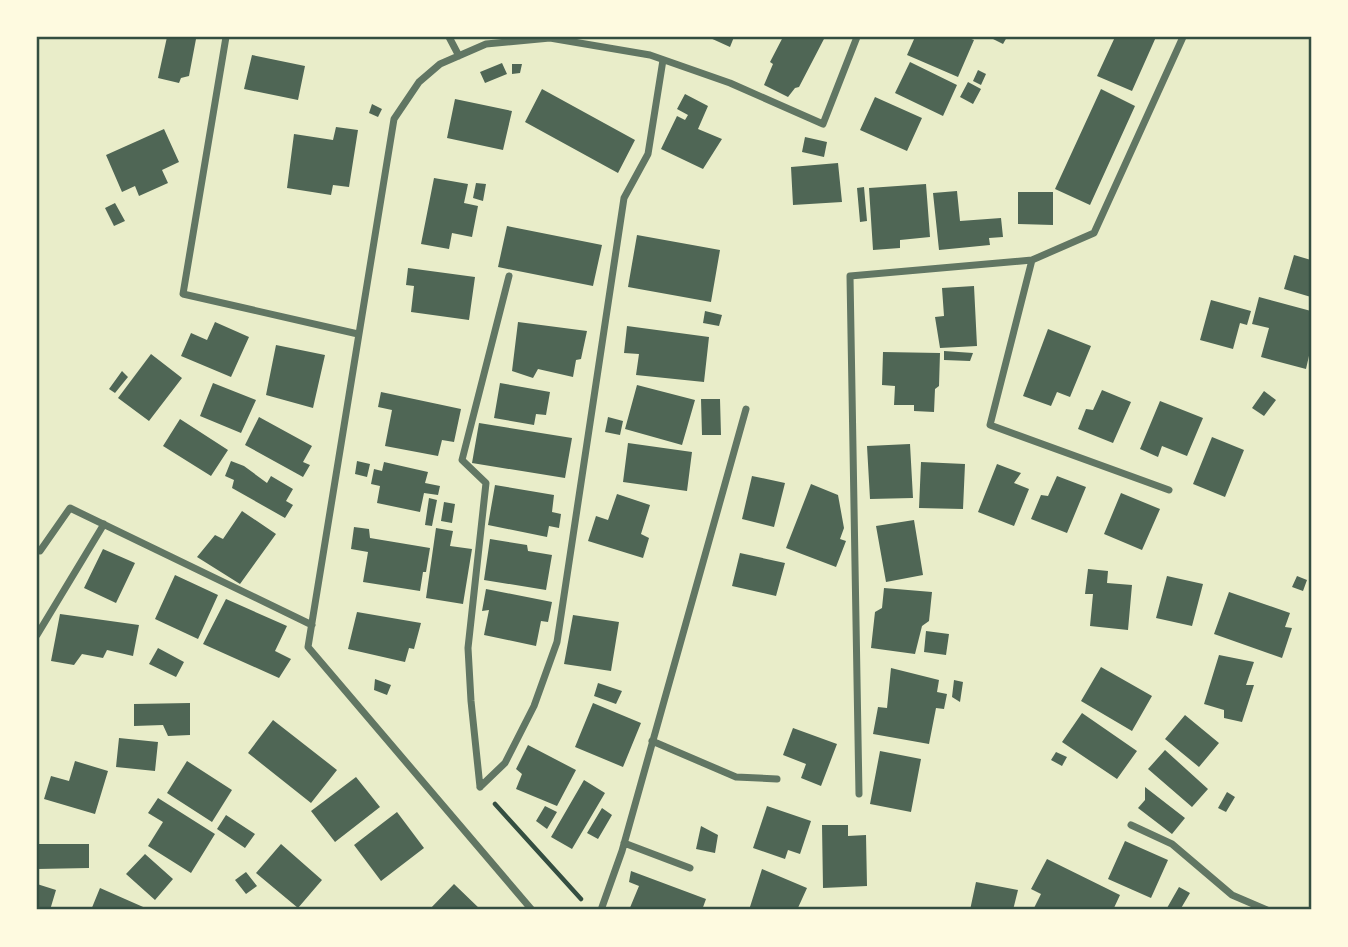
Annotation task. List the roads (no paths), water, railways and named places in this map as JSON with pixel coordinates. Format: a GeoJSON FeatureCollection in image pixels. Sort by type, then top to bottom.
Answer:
{"type":"FeatureCollection","features":[{"type":"Feature","properties":{"kind":"street"},"geometry":{"type":"LineString","coordinates":[[226,37],[183,294],[358,334]]}},
{"type":"Feature","properties":{"kind":"street"},"geometry":{"type":"LineString","coordinates":[[449,37],[459,55]]}},
{"type":"Feature","properties":{"kind":"street"},"geometry":{"type":"LineString","coordinates":[[532,910],[308,647],[394,119],[419,82],[440,64],[486,44],[550,38],[598,45],[663,60],[730,83],[823,124],[857,37]]}},
{"type":"Feature","properties":{"kind":"street"},"geometry":{"type":"LineString","coordinates":[[859,794],[850,276],[1032,261],[1094,233],[1184,37]]}},
{"type":"Feature","properties":{"kind":"street"},"geometry":{"type":"LineString","coordinates":[[509,276],[462,460],[486,483],[468,648],[480,787],[505,763],[534,706],[557,642],[624,198],[648,154],[663,60]]}},
{"type":"Feature","properties":{"kind":"street"},"geometry":{"type":"LineString","coordinates":[[1032,261],[990,425],[1169,489]]}},
{"type":"Feature","properties":{"kind":"street"},"geometry":{"type":"LineString","coordinates":[[601,910],[624,844],[746,409]]}},
{"type":"Feature","properties":{"kind":"street"},"geometry":{"type":"LineString","coordinates":[[37,550],[40,551],[70,508],[312,625]]}},
{"type":"Feature","properties":{"kind":"street"},"geometry":{"type":"LineString","coordinates":[[37,635],[104,524]]}},
{"type":"Feature","properties":{"kind":"street"},"geometry":{"type":"LineString","coordinates":[[652,741],[736,776],[777,779]]}},
{"type":"Feature","properties":{"kind":"street"},"geometry":{"type":"LineString","coordinates":[[1131,825],[1171,844],[1232,895],[1267,910]]}},
{"type":"Feature","properties":{"kind":"street"},"geometry":{"type":"LineString","coordinates":[[624,844],[690,868]]}}]}
